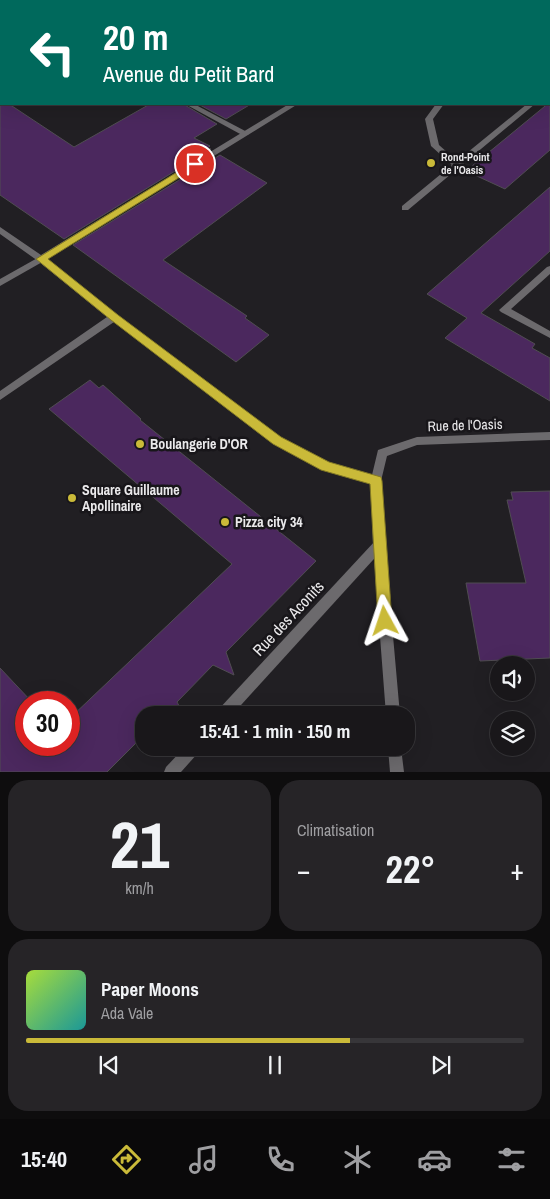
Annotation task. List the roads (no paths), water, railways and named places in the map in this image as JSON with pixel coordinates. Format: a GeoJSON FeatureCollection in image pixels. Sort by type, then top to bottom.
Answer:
{"type":"FeatureCollection","features":[{"type":"Feature","properties":{"kind":"street"},"geometry":{"type":"LineString","coordinates":[[191,105],[245,133]]}},
{"type":"Feature","properties":{"kind":"street"},"geometry":{"type":"LineString","coordinates":[[0,283],[292,105]]}},
{"type":"Feature","properties":{"kind":"street"},"geometry":{"type":"LineString","coordinates":[[439,105],[429,119],[435,146],[457,165]]}},
{"type":"Feature","properties":{"kind":"street"},"geometry":{"type":"LineString","coordinates":[[404,208],[530,105]]}},
{"type":"Feature","properties":{"kind":"street"},"geometry":{"type":"LineString","coordinates":[[0,230],[41,259],[277,441],[325,466],[376,481],[391,706]]}},
{"type":"Feature","properties":{"kind":"street"},"geometry":{"type":"LineString","coordinates":[[550,269],[504,310],[550,335]]}},
{"type":"Feature","properties":{"kind":"street"},"geometry":{"type":"LineString","coordinates":[[0,396],[114,317]]}},
{"type":"Feature","properties":{"kind":"street","name":"Rue de l'Oasis"},"geometry":{"type":"LineString","coordinates":[[376,481],[382,453],[416,441],[550,436]]}},
{"type":"Feature","properties":{"kind":"street","name":"Rue des Aconits"},"geometry":{"type":"LineString","coordinates":[[231,706],[379,545]]}},
{"type":"Feature","properties":{"kind":"street"},"geometry":{"type":"LineString","coordinates":[[171,772],[186,756]]}},
{"type":"Feature","properties":{"kind":"street"},"geometry":{"type":"LineString","coordinates":[[396,756],[397,772]]}},
{"type":"Feature","properties":{"kind":"place","name":"Rond-Point de l'Oasis"},"geometry":{"type":"Point","coordinates":[431,163]}},
{"type":"Feature","properties":{"kind":"place","name":"Boulangerie D'OR"},"geometry":{"type":"Point","coordinates":[140,444]}},
{"type":"Feature","properties":{"kind":"place","name":"Square Guillaume Apollinaire"},"geometry":{"type":"Point","coordinates":[72,498]}},
{"type":"Feature","properties":{"kind":"place","name":"Pizza city 34"},"geometry":{"type":"Point","coordinates":[225,522]}}]}
